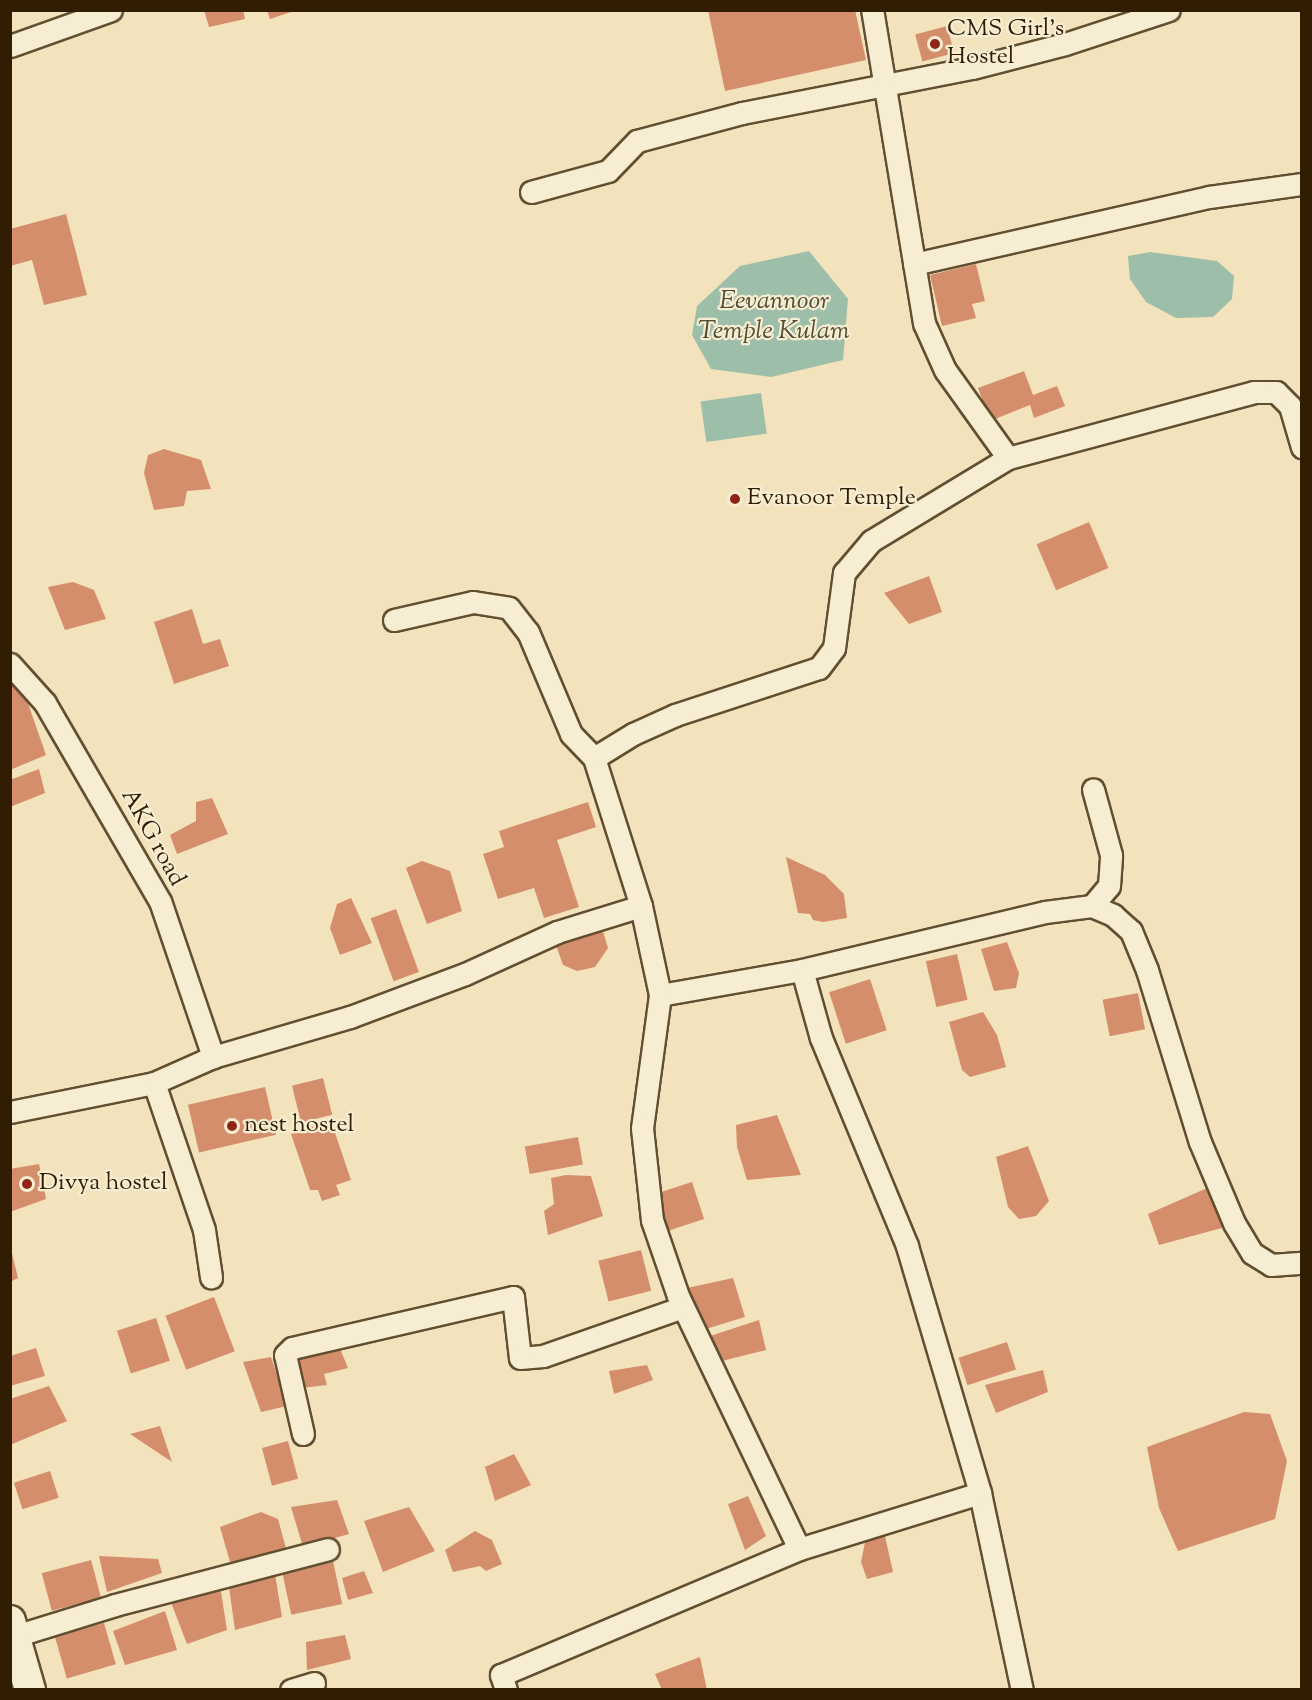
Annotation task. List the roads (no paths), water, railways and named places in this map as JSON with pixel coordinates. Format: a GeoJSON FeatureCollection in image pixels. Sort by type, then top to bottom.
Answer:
{"type":"FeatureCollection","features":[{"type":"Feature","properties":{"kind":"main road"},"geometry":{"type":"LineString","coordinates":[[13,1629],[30,1689]]}},
{"type":"Feature","properties":{"kind":"street"},"geometry":{"type":"LineString","coordinates":[[10,46],[111,10]]}},
{"type":"Feature","properties":{"kind":"street"},"geometry":{"type":"LineString","coordinates":[[872,10],[924,323],[945,370],[1008,458]]}},
{"type":"Feature","properties":{"kind":"street"},"geometry":{"type":"LineString","coordinates":[[531,192],[608,171],[637,141],[742,112],[885,86],[1065,44],[1169,10]]}},
{"type":"Feature","properties":{"kind":"street"},"geometry":{"type":"LineString","coordinates":[[914,264],[1209,197],[1302,184]]}},
{"type":"Feature","properties":{"kind":"street"},"geometry":{"type":"LineString","coordinates":[[594,758],[633,734],[675,715],[819,668],[834,648],[844,573],[871,541],[1008,458],[1254,392],[1276,392],[1290,405],[1302,447]]}},
{"type":"Feature","properties":{"kind":"street"},"geometry":{"type":"LineString","coordinates":[[394,620],[473,602],[509,608],[528,632],[570,735],[594,758],[641,906],[660,995],[642,1128],[652,1220],[683,1307],[799,1549]]}},
{"type":"Feature","properties":{"kind":"street","name":"AKG road"},"geometry":{"type":"LineString","coordinates":[[10,664],[45,703],[160,901],[213,1057]]}},
{"type":"Feature","properties":{"kind":"street"},"geometry":{"type":"LineString","coordinates":[[1092,906],[1109,885],[1111,855],[1093,789]]}},
{"type":"Feature","properties":{"kind":"street"},"geometry":{"type":"LineString","coordinates":[[10,1112],[154,1083],[213,1057],[350,1017],[465,974],[557,932],[641,906]]}},
{"type":"Feature","properties":{"kind":"street"},"geometry":{"type":"LineString","coordinates":[[660,995],[802,970],[1034,914],[1092,906],[1113,915],[1131,931],[1147,970],[1200,1142],[1234,1223],[1252,1253],[1271,1265],[1302,1263]]}},
{"type":"Feature","properties":{"kind":"street"},"geometry":{"type":"LineString","coordinates":[[802,970],[821,1038],[907,1246],[980,1493],[1022,1689]]}},
{"type":"Feature","properties":{"kind":"street"},"geometry":{"type":"LineString","coordinates":[[154,1083],[204,1230],[211,1277]]}},
{"type":"Feature","properties":{"kind":"street"},"geometry":{"type":"LineString","coordinates":[[303,1434],[285,1355],[292,1348],[513,1297],[520,1358],[543,1356],[683,1307]]}},
{"type":"Feature","properties":{"kind":"street"},"geometry":{"type":"LineString","coordinates":[[506,1689],[501,1675],[799,1549],[980,1493]]}},
{"type":"Feature","properties":{"kind":"street"},"geometry":{"type":"LineString","coordinates":[[13,1629],[328,1549]]}},
{"type":"Feature","properties":{"kind":"street"},"geometry":{"type":"LineString","coordinates":[[291,1689],[314,1683]]}},
{"type":"Feature","properties":{"kind":"water","name":"Eevannoor Temple Kulam"},"geometry":{"type":"Polygon","coordinates":[[[809,251],[848,299],[843,360],[771,377],[711,369],[692,335],[697,306],[740,266],[809,251]]]}},
{"type":"Feature","properties":{"kind":"water"},"geometry":{"type":"Polygon","coordinates":[[[1150,252],[1217,261],[1234,276],[1232,299],[1213,317],[1176,318],[1146,302],[1130,279],[1128,256],[1150,252]]]}},
{"type":"Feature","properties":{"kind":"water"},"geometry":{"type":"Polygon","coordinates":[[[761,393],[767,434],[706,442],[701,401],[761,393]]]}},
{"type":"Feature","properties":{"kind":"place","name":"CMS Girl's Hostel"},"geometry":{"type":"Point","coordinates":[935,44]}},
{"type":"Feature","properties":{"kind":"place","name":"Evanoor Temple"},"geometry":{"type":"Point","coordinates":[735,499]}},
{"type":"Feature","properties":{"kind":"place","name":"nest hostel"},"geometry":{"type":"Point","coordinates":[232,1126]}},
{"type":"Feature","properties":{"kind":"place","name":"Divya hostel"},"geometry":{"type":"Point","coordinates":[27,1184]}}]}
